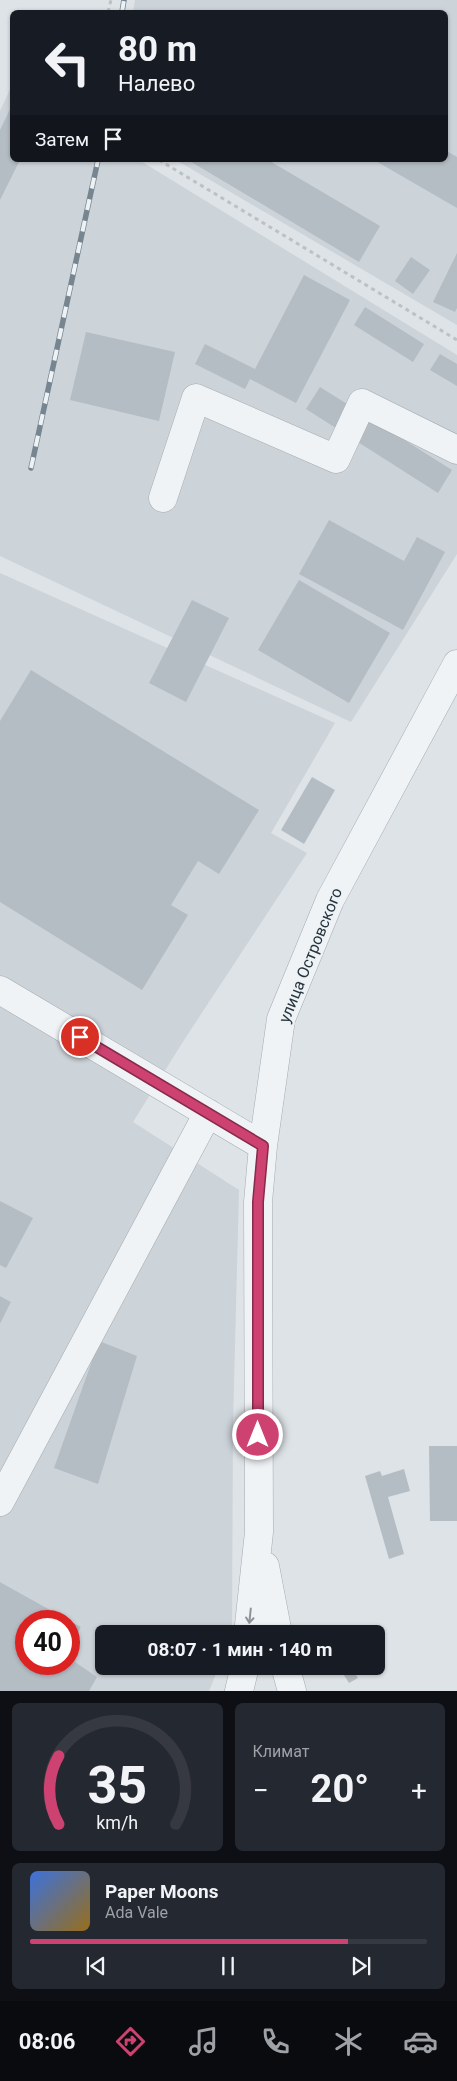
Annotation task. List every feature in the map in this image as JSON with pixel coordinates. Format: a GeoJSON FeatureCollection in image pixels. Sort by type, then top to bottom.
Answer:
{"type":"FeatureCollection","features":[{"type":"Feature","properties":{"kind":"street"},"geometry":{"type":"LineString","coordinates":[[163,498],[196,398],[336,459],[362,403],[457,450]]}},
{"type":"Feature","properties":{"kind":"street","name":"улица Островского"},"geometry":{"type":"LineString","coordinates":[[249,1625],[259,1532],[258,1202],[263,1146],[281,1019],[330,900],[457,664]]}},
{"type":"Feature","properties":{"kind":"street"},"geometry":{"type":"LineString","coordinates":[[0,990],[263,1146]]}},
{"type":"Feature","properties":{"kind":"street"},"geometry":{"type":"LineString","coordinates":[[0,1502],[208,1113]]}},
{"type":"Feature","properties":{"kind":"street"},"geometry":{"type":"LineString","coordinates":[[259,1532],[276,1625]]}},
{"type":"Feature","properties":{"kind":"street"},"geometry":{"type":"LineString","coordinates":[[239,1691],[243,1675]]}},
{"type":"Feature","properties":{"kind":"street"},"geometry":{"type":"LineString","coordinates":[[288,1675],[292,1691]]}},
{"type":"Feature","properties":{"kind":"path"},"geometry":{"type":"LineString","coordinates":[[162,162],[457,340]]}},
{"type":"Feature","properties":{"kind":"shaded area"},"geometry":{"type":"Polygon","coordinates":[[[135,0],[457,0],[457,325],[179,162],[448,162],[448,10],[133,10],[135,0]]]}},
{"type":"Feature","properties":{"kind":"shaded area"},"geometry":{"type":"Polygon","coordinates":[[[10,89],[10,162],[142,162],[457,355],[457,554],[351,722],[0,556],[0,111],[10,89]]]}},
{"type":"Feature","properties":{"kind":"shaded area"},"geometry":{"type":"Polygon","coordinates":[[[0,573],[335,723],[271,833],[307,853],[184,1040],[133,1122],[239,1190],[233,1423],[232,1625],[95,1625],[95,1675],[215,1675],[209,1691],[45,1691],[54,1675],[80,1675],[80,1610],[50,1610],[0,1582],[0,1324],[11,1302],[0,1296],[0,573]]]}},
{"type":"Feature","properties":{"kind":"building"},"geometry":{"type":"Polygon","coordinates":[[[10,109],[10,162],[19,162],[0,200],[0,130],[10,109]]]}},
{"type":"Feature","properties":{"kind":"building"},"geometry":{"type":"Polygon","coordinates":[[[448,152],[457,157],[457,208],[377,162],[448,162],[448,152]]]}},
{"type":"Feature","properties":{"kind":"building"},"geometry":{"type":"Polygon","coordinates":[[[191,162],[271,162],[380,226],[359,262],[191,162]]]}},
{"type":"Feature","properties":{"kind":"building"},"geometry":{"type":"Polygon","coordinates":[[[457,253],[457,308],[455,312],[433,302],[457,253]]]}},
{"type":"Feature","properties":{"kind":"building"},"geometry":{"type":"Polygon","coordinates":[[[411,257],[430,270],[413,294],[395,281],[411,257]]]}},
{"type":"Feature","properties":{"kind":"building"},"geometry":{"type":"Polygon","coordinates":[[[304,275],[350,300],[296,403],[250,379],[245,389],[195,364],[205,344],[255,369],[304,275]]]}},
{"type":"Feature","properties":{"kind":"building"},"geometry":{"type":"Polygon","coordinates":[[[365,307],[424,344],[413,362],[354,325],[365,307]]]}},
{"type":"Feature","properties":{"kind":"building"},"geometry":{"type":"Polygon","coordinates":[[[86,332],[175,352],[159,421],[70,400],[86,332]]]}},
{"type":"Feature","properties":{"kind":"building"},"geometry":{"type":"Polygon","coordinates":[[[440,354],[457,364],[457,386],[430,370],[440,354]]]}},
{"type":"Feature","properties":{"kind":"building"},"geometry":{"type":"Polygon","coordinates":[[[320,387],[452,470],[438,493],[306,409],[320,387]]]}},
{"type":"Feature","properties":{"kind":"building"},"geometry":{"type":"Polygon","coordinates":[[[329,520],[404,561],[417,537],[445,552],[403,630],[299,574],[329,520]]]}},
{"type":"Feature","properties":{"kind":"building"},"geometry":{"type":"Polygon","coordinates":[[[299,580],[390,633],[349,703],[258,650],[299,580]]]}},
{"type":"Feature","properties":{"kind":"building"},"geometry":{"type":"Polygon","coordinates":[[[192,600],[229,618],[186,702],[149,683],[192,600]]]}},
{"type":"Feature","properties":{"kind":"building"},"geometry":{"type":"Polygon","coordinates":[[[31,670],[259,810],[219,874],[198,861],[171,905],[188,915],[142,990],[0,902],[0,721],[31,670]]]}},
{"type":"Feature","properties":{"kind":"building"},"geometry":{"type":"Polygon","coordinates":[[[312,777],[335,790],[304,844],[281,830],[312,777]]]}},
{"type":"Feature","properties":{"kind":"building"},"geometry":{"type":"Polygon","coordinates":[[[0,1201],[33,1218],[6,1268],[0,1265],[0,1201]]]}},
{"type":"Feature","properties":{"kind":"building"},"geometry":{"type":"Polygon","coordinates":[[[0,1296],[11,1302],[0,1324],[0,1296]]]}},
{"type":"Feature","properties":{"kind":"building"},"geometry":{"type":"Polygon","coordinates":[[[99,1341],[137,1356],[98,1484],[54,1468],[99,1341]]]}},
{"type":"Feature","properties":{"kind":"building"},"geometry":{"type":"Polygon","coordinates":[[[429,1446],[457,1446],[457,1521],[430,1521],[429,1446]]]}},
{"type":"Feature","properties":{"kind":"building"},"geometry":{"type":"Polygon","coordinates":[[[404,1469],[410,1491],[388,1497],[404,1554],[389,1559],[365,1476],[380,1471],[382,1476],[404,1469]]]}},
{"type":"Feature","properties":{"kind":"building"},"geometry":{"type":"Polygon","coordinates":[[[0,1582],[50,1610],[15,1610],[15,1675],[80,1675],[80,1665],[97,1677],[89,1691],[0,1691],[0,1582]]]}},
{"type":"Feature","properties":{"kind":"building"},"geometry":{"type":"Polygon","coordinates":[[[344,1675],[356,1675],[358,1678],[349,1683],[344,1675]]]}},
{"type":"Feature","properties":{"kind":"railway"},"geometry":{"type":"LineString","coordinates":[[122,10],[124,0]]}},
{"type":"Feature","properties":{"kind":"railway"},"geometry":{"type":"LineString","coordinates":[[31,468],[98,162]]}},
{"type":"Feature","properties":{"kind":"route"},"geometry":{"type":"LineString","coordinates":[[80,1037],[263,1146],[258,1202],[258,1435]]}}]}
